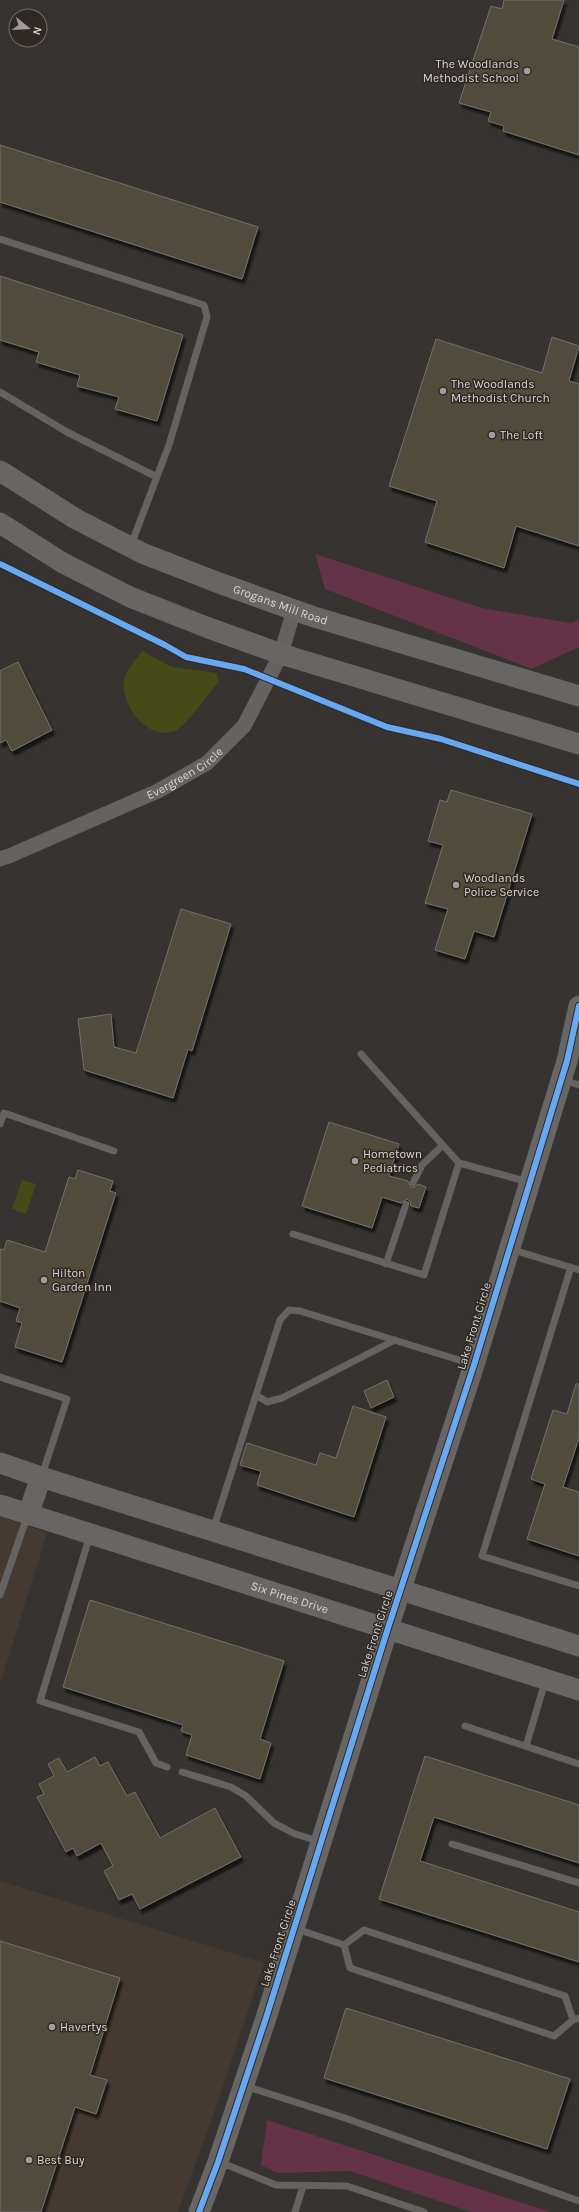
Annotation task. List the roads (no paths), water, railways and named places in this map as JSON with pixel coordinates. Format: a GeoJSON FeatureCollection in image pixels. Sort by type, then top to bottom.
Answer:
{"type":"FeatureCollection","features":[{"type":"Feature","properties":{"kind":"street","name":"Grogans Mill Road"},"geometry":{"type":"LineString","coordinates":[[0,471],[76,519],[130,547],[218,583],[294,610],[579,696]]}},
{"type":"Feature","properties":{"kind":"street"},"geometry":{"type":"LineString","coordinates":[[0,523],[63,563],[130,597],[281,654],[579,744]]}},
{"type":"Feature","properties":{"kind":"street","name":"Evergreen Circle"},"geometry":{"type":"LineString","coordinates":[[0,859],[158,791],[206,763],[244,726],[281,654],[294,610]]}},
{"type":"Feature","properties":{"kind":"street","name":"Lake Front Circle"},"geometry":{"type":"LineString","coordinates":[[569,1075],[579,1006]]}},
{"type":"Feature","properties":{"kind":"street","name":"Lake Front Circle"},"geometry":{"type":"LineString","coordinates":[[199,2212],[218,2162],[295,1928],[388,1628],[474,1365],[529,1183],[569,1075],[579,1041]]}},
{"type":"Feature","properties":{"kind":"street"},"geometry":{"type":"LineString","coordinates":[[0,1463],[213,1532],[579,1646]]}},
{"type":"Feature","properties":{"kind":"street"},"geometry":{"type":"LineString","coordinates":[[28,1515],[41,1477]]}},
{"type":"Feature","properties":{"kind":"street","name":"Six Pines Drive"},"geometry":{"type":"LineString","coordinates":[[0,1505],[579,1690]]}},
{"type":"Feature","properties":{"kind":"lane"},"geometry":{"type":"LineString","coordinates":[[0,239],[204,305],[207,317],[169,445],[130,547]]}},
{"type":"Feature","properties":{"kind":"lane"},"geometry":{"type":"LineString","coordinates":[[0,392],[67,432],[157,477]]}},
{"type":"Feature","properties":{"kind":"lane"},"geometry":{"type":"LineString","coordinates":[[362,1054],[442,1146],[459,1163],[529,1183]]}},
{"type":"Feature","properties":{"kind":"lane"},"geometry":{"type":"LineString","coordinates":[[0,1124],[4,1113],[114,1151]]}},
{"type":"Feature","properties":{"kind":"lane"},"geometry":{"type":"LineString","coordinates":[[413,1183],[422,1165],[442,1146]]}},
{"type":"Feature","properties":{"kind":"lane"},"geometry":{"type":"LineString","coordinates":[[293,1234],[424,1275],[459,1163]]}},
{"type":"Feature","properties":{"kind":"lane"},"geometry":{"type":"LineString","coordinates":[[386,1264],[406,1204]]}},
{"type":"Feature","properties":{"kind":"lane"},"geometry":{"type":"LineString","coordinates":[[509,1249],[579,1270]]}},
{"type":"Feature","properties":{"kind":"lane"},"geometry":{"type":"LineString","coordinates":[[571,1267],[482,1556],[579,1586]]}},
{"type":"Feature","properties":{"kind":"lane"},"geometry":{"type":"LineString","coordinates":[[213,1532],[280,1320],[289,1310],[300,1311],[474,1365]]}},
{"type":"Feature","properties":{"kind":"lane"},"geometry":{"type":"LineString","coordinates":[[256,1395],[267,1402],[282,1398],[395,1340]]}},
{"type":"Feature","properties":{"kind":"lane"},"geometry":{"type":"LineString","coordinates":[[0,1377],[67,1399],[41,1477]]}},
{"type":"Feature","properties":{"kind":"lane"},"geometry":{"type":"LineString","coordinates":[[0,1595],[28,1515]]}},
{"type":"Feature","properties":{"kind":"lane"},"geometry":{"type":"LineString","coordinates":[[90,1535],[40,1702],[139,1732],[156,1763],[167,1767]]}},
{"type":"Feature","properties":{"kind":"lane"},"geometry":{"type":"LineString","coordinates":[[526,1746],[545,1680]]}},
{"type":"Feature","properties":{"kind":"lane"},"geometry":{"type":"LineString","coordinates":[[465,1726],[579,1764]]}},
{"type":"Feature","properties":{"kind":"lane"},"geometry":{"type":"LineString","coordinates":[[182,1772],[231,1787],[246,1796],[274,1823],[295,1834],[322,1842]]}},
{"type":"Feature","properties":{"kind":"lane"},"geometry":{"type":"LineString","coordinates":[[452,1844],[579,1883]]}},
{"type":"Feature","properties":{"kind":"lane"},"geometry":{"type":"LineString","coordinates":[[295,1928],[344,1945]]}},
{"type":"Feature","properties":{"kind":"lane"},"geometry":{"type":"LineString","coordinates":[[364,1930],[565,1996],[576,2019],[554,2036],[350,1968],[344,1945],[364,1930]]}},
{"type":"Feature","properties":{"kind":"lane"},"geometry":{"type":"LineString","coordinates":[[243,2086],[342,2117],[579,2202]]}},
{"type":"Feature","properties":{"kind":"lane"},"geometry":{"type":"LineString","coordinates":[[218,2162],[276,2185],[347,2186],[424,2212]]}},
{"type":"Feature","properties":{"kind":"lane"},"geometry":{"type":"LineString","coordinates":[[294,2212],[303,2186]]}},
{"type":"Feature","properties":{"kind":"place","name":"The Woodlands Methodist School"},"geometry":{"type":"Point","coordinates":[527,71]}},
{"type":"Feature","properties":{"kind":"place","name":"The Woodlands Methodist Church"},"geometry":{"type":"Point","coordinates":[443,391]}},
{"type":"Feature","properties":{"kind":"place","name":"The Loft"},"geometry":{"type":"Point","coordinates":[492,435]}},
{"type":"Feature","properties":{"kind":"place","name":"Woodlands Police Service"},"geometry":{"type":"Point","coordinates":[456,885]}},
{"type":"Feature","properties":{"kind":"place","name":"Hometown Pediatrics"},"geometry":{"type":"Point","coordinates":[355,1161]}},
{"type":"Feature","properties":{"kind":"place","name":"Hilton Garden Inn"},"geometry":{"type":"Point","coordinates":[44,1280]}},
{"type":"Feature","properties":{"kind":"place","name":"Havertys"},"geometry":{"type":"Point","coordinates":[52,2027]}},
{"type":"Feature","properties":{"kind":"place","name":"Best Buy"},"geometry":{"type":"Point","coordinates":[29,2160]}}]}
